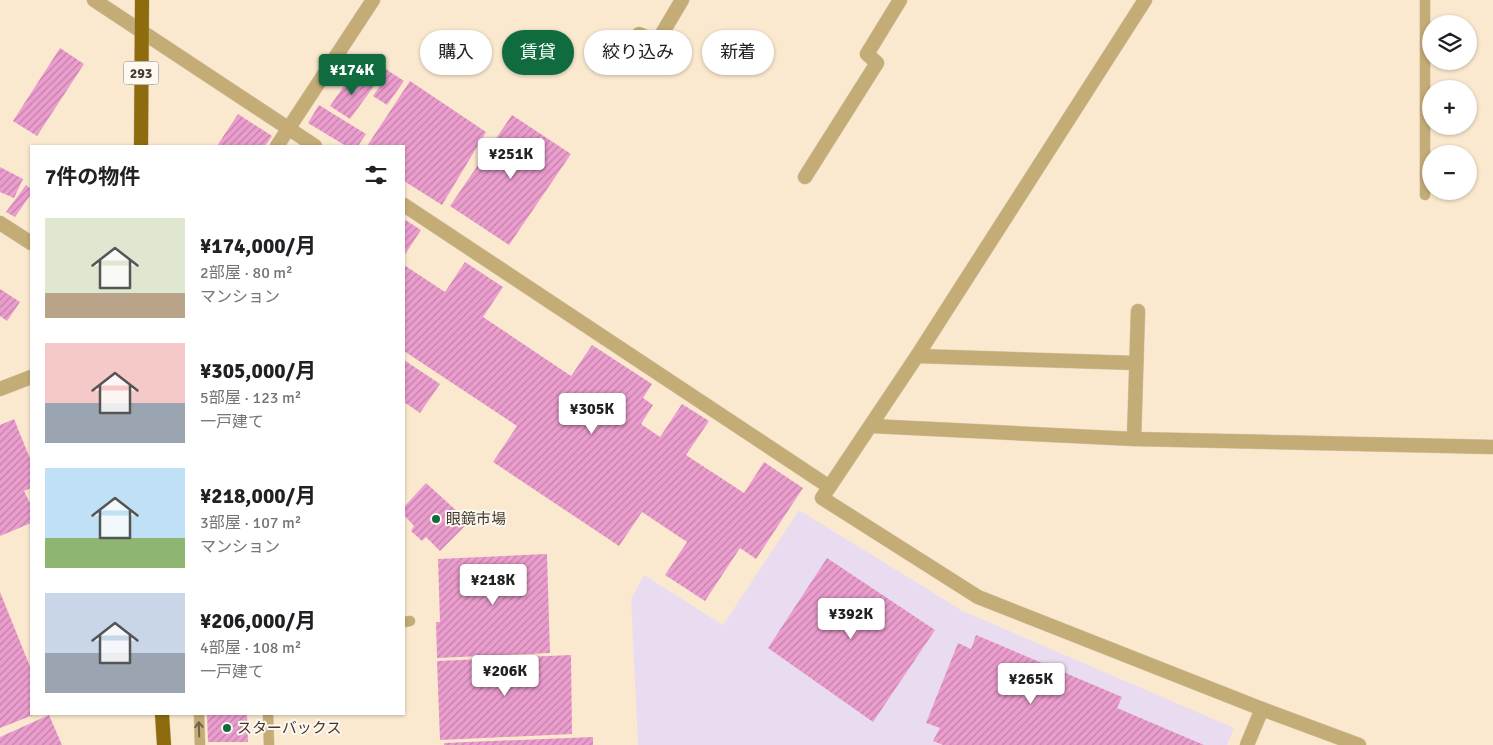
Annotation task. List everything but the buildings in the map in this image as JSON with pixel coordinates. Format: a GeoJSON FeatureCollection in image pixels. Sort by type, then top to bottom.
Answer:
{"type":"FeatureCollection","features":[{"type":"Feature","properties":{"kind":"highway","name":"293"},"geometry":{"type":"LineString","coordinates":[[141,145],[142,0]]}},
{"type":"Feature","properties":{"kind":"highway"},"geometry":{"type":"LineString","coordinates":[[162,715],[164,745]]}},
{"type":"Feature","properties":{"kind":"street"},"geometry":{"type":"LineString","coordinates":[[94,0],[313,145]]}},
{"type":"Feature","properties":{"kind":"street"},"geometry":{"type":"LineString","coordinates":[[278,145],[373,0]]}},
{"type":"Feature","properties":{"kind":"street"},"geometry":{"type":"LineString","coordinates":[[664,30],[682,0]]}},
{"type":"Feature","properties":{"kind":"street"},"geometry":{"type":"LineString","coordinates":[[805,177],[877,63],[867,54],[900,0]]}},
{"type":"Feature","properties":{"kind":"street"},"geometry":{"type":"LineString","coordinates":[[1145,0],[917,356],[871,426],[828,486],[822,498],[978,597],[1262,709],[1360,745]]}},
{"type":"Feature","properties":{"kind":"street"},"geometry":{"type":"LineString","coordinates":[[405,206],[828,486]]}},
{"type":"Feature","properties":{"kind":"street"},"geometry":{"type":"LineString","coordinates":[[0,223],[30,242]]}},
{"type":"Feature","properties":{"kind":"street"},"geometry":{"type":"LineString","coordinates":[[1134,439],[1138,311]]}},
{"type":"Feature","properties":{"kind":"street"},"geometry":{"type":"LineString","coordinates":[[917,356],[1136,363]]}},
{"type":"Feature","properties":{"kind":"street"},"geometry":{"type":"LineString","coordinates":[[0,389],[30,377]]}},
{"type":"Feature","properties":{"kind":"street"},"geometry":{"type":"LineString","coordinates":[[871,426],[1134,439],[1493,447]]}},
{"type":"Feature","properties":{"kind":"street"},"geometry":{"type":"LineString","coordinates":[[1247,745],[1262,709]]}},
{"type":"Feature","properties":{"kind":"lane"},"geometry":{"type":"LineString","coordinates":[[1425,0],[1425,145]]}},
{"type":"Feature","properties":{"kind":"lane"},"geometry":{"type":"LineString","coordinates":[[199,715],[200,745]]}},
{"type":"Feature","properties":{"kind":"lane"},"geometry":{"type":"LineString","coordinates":[[268,715],[269,745]]}},
{"type":"Feature","properties":{"kind":"shaded area"},"geometry":{"type":"Polygon","coordinates":[[[799,510],[963,611],[1234,728],[1227,745],[638,745],[631,599],[644,575],[723,625],[799,510]]]}},
{"type":"Feature","properties":{"kind":"place","name":"眼鏡市場"},"geometry":{"type":"Point","coordinates":[436,519]}},
{"type":"Feature","properties":{"kind":"place","name":"スターバックス"},"geometry":{"type":"Point","coordinates":[227,728]}}]}
